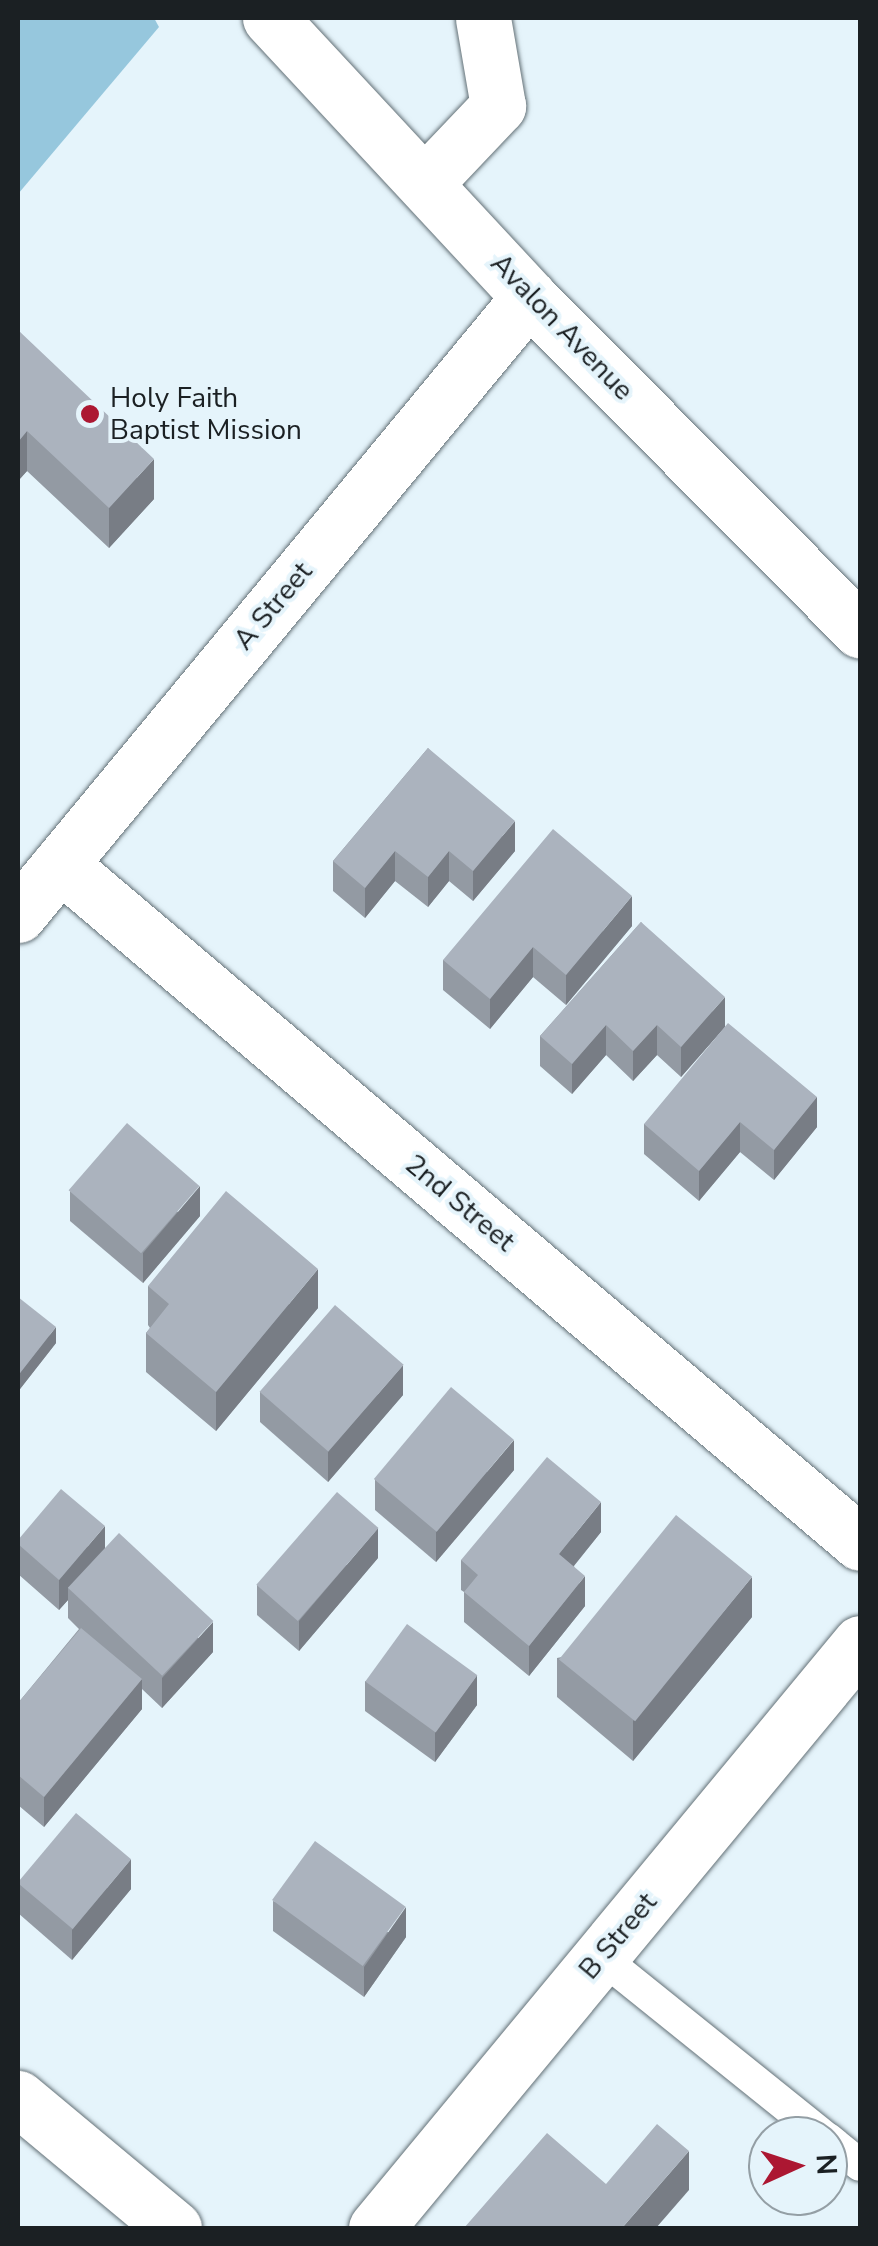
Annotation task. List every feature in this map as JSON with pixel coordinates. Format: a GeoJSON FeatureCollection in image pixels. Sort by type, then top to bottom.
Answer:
{"type":"FeatureCollection","features":[{"type":"Feature","properties":{"kind":"street","name":"Avalon Avenue"},"geometry":{"type":"LineString","coordinates":[[270,18],[529,296],[860,630]]}},
{"type":"Feature","properties":{"kind":"street"},"geometry":{"type":"LineString","coordinates":[[426,182],[498,106],[483,18]]}},
{"type":"Feature","properties":{"kind":"street","name":"A Street"},"geometry":{"type":"LineString","coordinates":[[18,915],[529,296]]}},
{"type":"Feature","properties":{"kind":"street","name":"2nd Street"},"geometry":{"type":"LineString","coordinates":[[60,864],[860,1543]]}},
{"type":"Feature","properties":{"kind":"street","name":"B Street"},"geometry":{"type":"LineString","coordinates":[[376,2228],[860,1643]]}},
{"type":"Feature","properties":{"kind":"street"},"geometry":{"type":"LineString","coordinates":[[18,2098],[174,2228]]}},
{"type":"Feature","properties":{"kind":"lane"},"geometry":{"type":"LineString","coordinates":[[601,1956],[799,2116]]}},
{"type":"Feature","properties":{"kind":"shaded area"},"geometry":{"type":"Polygon","coordinates":[[[18,18],[154,18],[159,27],[18,194],[18,18]]]}},
{"type":"Feature","properties":{"kind":"building"},"geometry":{"type":"Polygon","coordinates":[[[18,330],[154,459],[109,508],[27,431],[18,442],[18,330]]]}},
{"type":"Feature","properties":{"kind":"building"},"geometry":{"type":"Polygon","coordinates":[[[428,748],[515,821],[473,871],[449,851],[428,877],[395,851],[365,888],[333,861],[428,748]]]}},
{"type":"Feature","properties":{"kind":"building"},"geometry":{"type":"Polygon","coordinates":[[[553,829],[632,896],[566,975],[533,947],[490,999],[443,960],[553,829]]]}},
{"type":"Feature","properties":{"kind":"building"},"geometry":{"type":"Polygon","coordinates":[[[641,922],[725,997],[681,1047],[657,1025],[633,1051],[606,1025],[572,1064],[540,1036],[641,922]]]}},
{"type":"Feature","properties":{"kind":"building"},"geometry":{"type":"Polygon","coordinates":[[[728,1023],[817,1097],[774,1150],[740,1122],[699,1171],[644,1124],[728,1023]]]}},
{"type":"Feature","properties":{"kind":"building"},"geometry":{"type":"Polygon","coordinates":[[[127,1123],[199,1186],[141,1253],[69,1190],[127,1123]]]}},
{"type":"Feature","properties":{"kind":"building"},"geometry":{"type":"Polygon","coordinates":[[[226,1191],[318,1269],[216,1392],[146,1333],[169,1304],[148,1286],[226,1191]]]}},
{"type":"Feature","properties":{"kind":"building"},"geometry":{"type":"Polygon","coordinates":[[[18,1297],[56,1327],[20,1373],[18,1371],[18,1297]]]}},
{"type":"Feature","properties":{"kind":"building"},"geometry":{"type":"Polygon","coordinates":[[[335,1305],[404,1365],[328,1451],[260,1392],[335,1305]]]}},
{"type":"Feature","properties":{"kind":"building"},"geometry":{"type":"Polygon","coordinates":[[[451,1387],[514,1440],[437,1532],[374,1479],[451,1387]]]}},
{"type":"Feature","properties":{"kind":"building"},"geometry":{"type":"Polygon","coordinates":[[[547,1457],[601,1502],[559,1554],[585,1576],[529,1646],[464,1592],[478,1575],[461,1560],[547,1457]]]}},
{"type":"Feature","properties":{"kind":"building"},"geometry":{"type":"Polygon","coordinates":[[[61,1489],[105,1526],[59,1580],[18,1540],[61,1489]]]}},
{"type":"Feature","properties":{"kind":"building"},"geometry":{"type":"Polygon","coordinates":[[[337,1492],[379,1528],[298,1621],[256,1585],[337,1492]]]}},
{"type":"Feature","properties":{"kind":"building"},"geometry":{"type":"Polygon","coordinates":[[[676,1515],[752,1577],[635,1721],[559,1660],[676,1515]]]}},
{"type":"Feature","properties":{"kind":"building"},"geometry":{"type":"Polygon","coordinates":[[[119,1533],[213,1621],[162,1676],[68,1588],[119,1533]]]}},
{"type":"Feature","properties":{"kind":"building"},"geometry":{"type":"Polygon","coordinates":[[[407,1624],[477,1675],[436,1733],[365,1681],[407,1624]]]}},
{"type":"Feature","properties":{"kind":"building"},"geometry":{"type":"Polygon","coordinates":[[[81,1628],[142,1679],[44,1797],[18,1775],[18,1703],[81,1628]]]}},
{"type":"Feature","properties":{"kind":"building"},"geometry":{"type":"Polygon","coordinates":[[[76,1813],[131,1859],[73,1929],[18,1882],[76,1813]]]}},
{"type":"Feature","properties":{"kind":"building"},"geometry":{"type":"Polygon","coordinates":[[[315,1841],[406,1907],[363,1966],[272,1900],[315,1841]]]}},
{"type":"Feature","properties":{"kind":"building"},"geometry":{"type":"Polygon","coordinates":[[[657,2124],[689,2151],[622,2228],[464,2228],[547,2133],[606,2184],[657,2124]]]}},
{"type":"Feature","properties":{"kind":"place","name":"Holy Faith Baptist Mission"},"geometry":{"type":"Point","coordinates":[90,414]}}]}
